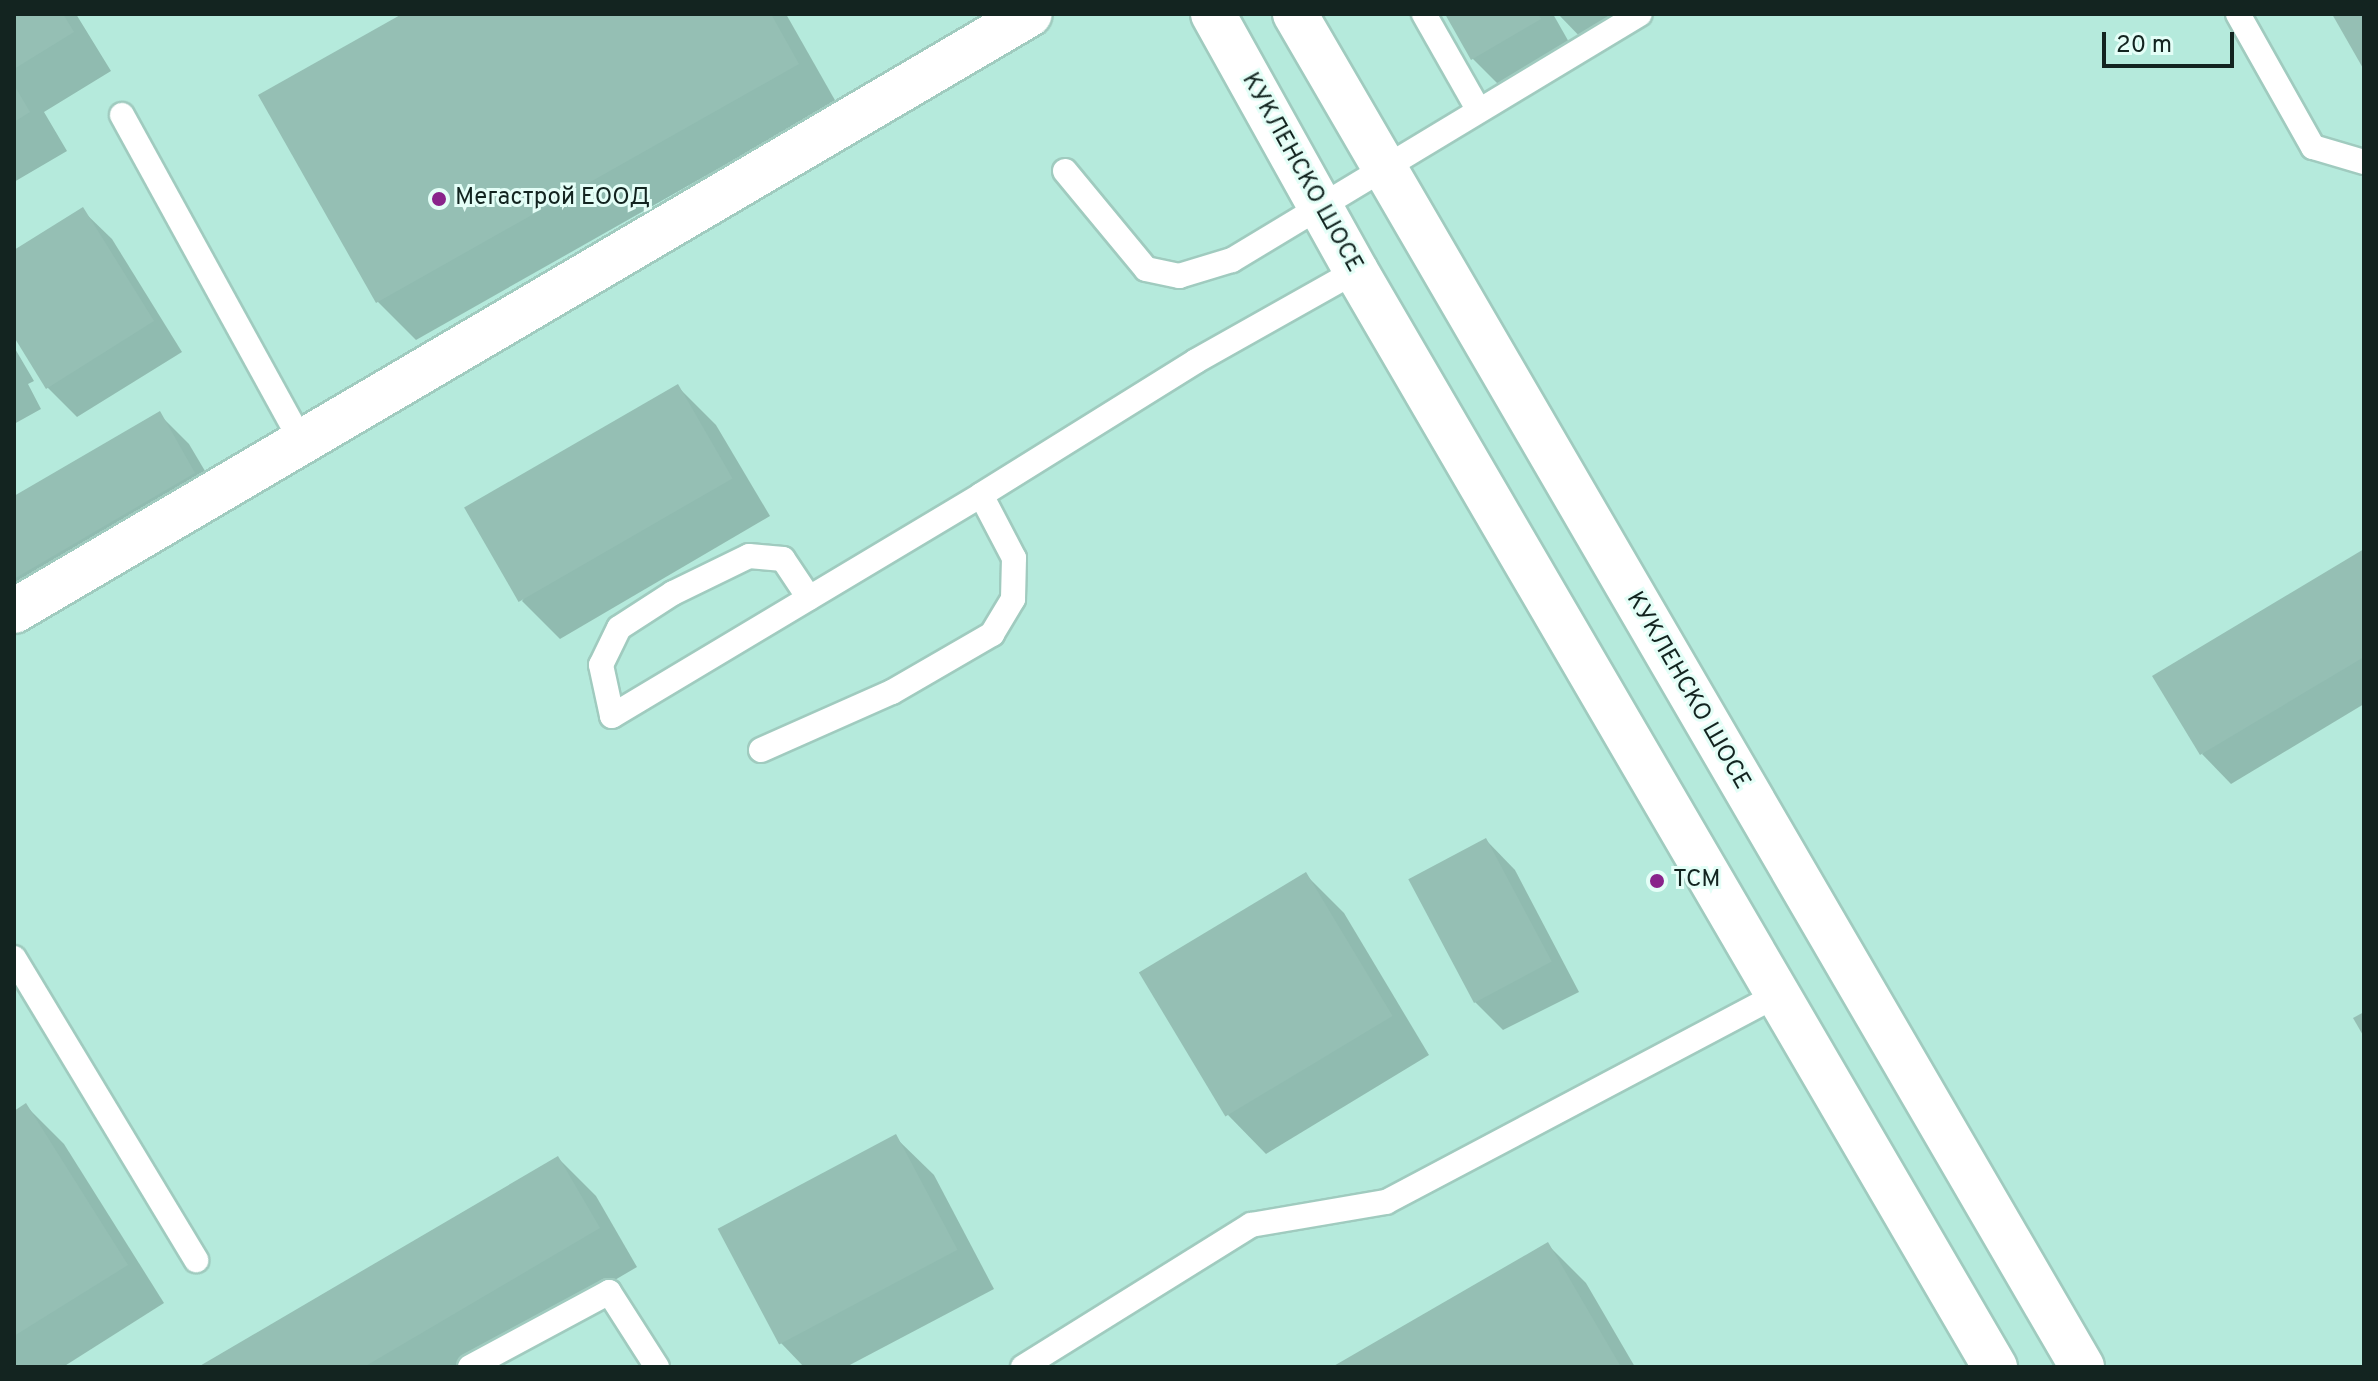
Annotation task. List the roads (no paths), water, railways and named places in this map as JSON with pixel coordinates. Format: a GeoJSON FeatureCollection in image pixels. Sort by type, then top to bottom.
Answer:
{"type":"FeatureCollection","features":[{"type":"Feature","properties":{"kind":"main road"},"geometry":{"type":"LineString","coordinates":[[14,611],[1030,14]]}},
{"type":"Feature","properties":{"kind":"main road","name":"КУКЛЕНСКО ШОСЕ"},"geometry":{"type":"LineString","coordinates":[[1213,14],[1356,271],[1995,1367]]}},
{"type":"Feature","properties":{"kind":"main road","name":"КУКЛЕНСКО ШОСЕ"},"geometry":{"type":"LineString","coordinates":[[1295,14],[2082,1367]]}},
{"type":"Feature","properties":{"kind":"lane"},"geometry":{"type":"LineString","coordinates":[[1424,14],[1478,109]]}},
{"type":"Feature","properties":{"kind":"lane"},"geometry":{"type":"LineString","coordinates":[[1065,171],[1146,269],[1179,276],[1232,260],[1381,166],[1639,14]]}},
{"type":"Feature","properties":{"kind":"lane"},"geometry":{"type":"LineString","coordinates":[[2238,14],[2313,147],[2364,162]]}},
{"type":"Feature","properties":{"kind":"lane"},"geometry":{"type":"LineString","coordinates":[[122,115],[302,442]]}},
{"type":"Feature","properties":{"kind":"lane"},"geometry":{"type":"LineString","coordinates":[[809,598],[783,559],[749,556],[673,593],[619,628],[601,665],[612,716],[981,495],[1196,361],[1356,271]]}},
{"type":"Feature","properties":{"kind":"lane"},"geometry":{"type":"LineString","coordinates":[[761,750],[892,692],[992,634],[1013,599],[1014,558],[981,495]]}},
{"type":"Feature","properties":{"kind":"lane"},"geometry":{"type":"LineString","coordinates":[[14,958],[196,1260]]}},
{"type":"Feature","properties":{"kind":"lane"},"geometry":{"type":"LineString","coordinates":[[1023,1367],[1251,1225],[1386,1202],[1779,994]]}},
{"type":"Feature","properties":{"kind":"lane"},"geometry":{"type":"LineString","coordinates":[[470,1367],[609,1292],[657,1367]]}},
{"type":"Feature","properties":{"kind":"place","name":"Мегастрой ЕООД"},"geometry":{"type":"Point","coordinates":[439,199]}},
{"type":"Feature","properties":{"kind":"place","name":"ТСМ"},"geometry":{"type":"Point","coordinates":[1657,881]}}]}
